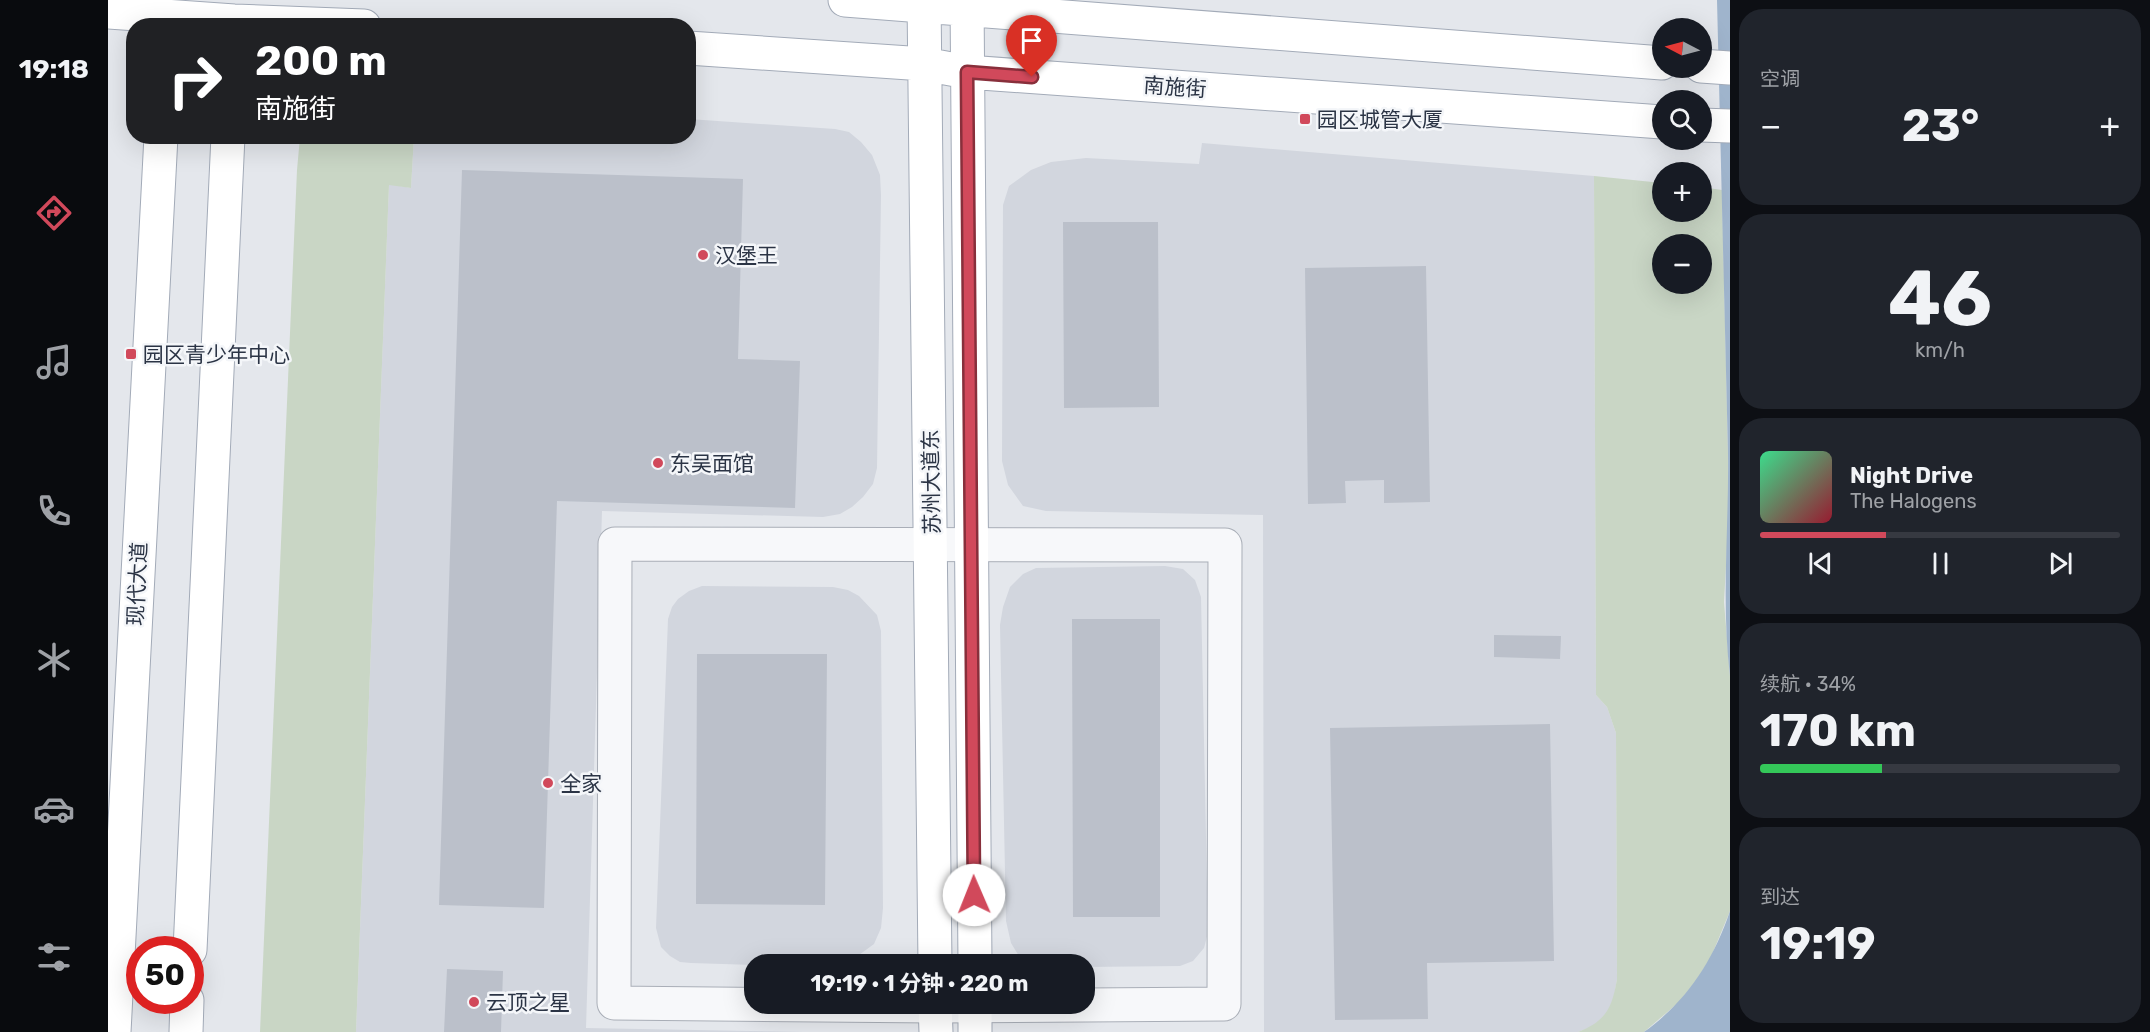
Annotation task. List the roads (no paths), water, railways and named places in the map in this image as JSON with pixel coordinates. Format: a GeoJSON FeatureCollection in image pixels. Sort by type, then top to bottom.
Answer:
{"type":"FeatureCollection","features":[{"type":"Feature","properties":{"kind":"main road"},"geometry":{"type":"LineString","coordinates":[[845,0],[967,5],[1652,62]]}},
{"type":"Feature","properties":{"kind":"main road","name":"苏州大道东"},"geometry":{"type":"LineString","coordinates":[[924,3],[935,954]]}},
{"type":"Feature","properties":{"kind":"main road","name":"苏州大道东"},"geometry":{"type":"LineString","coordinates":[[967,5],[975,954]]}},
{"type":"Feature","properties":{"kind":"main road"},"geometry":{"type":"LineString","coordinates":[[108,12],[260,18]]}},
{"type":"Feature","properties":{"kind":"main road","name":"南施街"},"geometry":{"type":"LineString","coordinates":[[696,49],[924,64],[967,72],[1652,121]]}},
{"type":"Feature","properties":{"kind":"main road","name":"现代大道"},"geometry":{"type":"LineString","coordinates":[[114,1032],[161,144]]}},
{"type":"Feature","properties":{"kind":"main road"},"geometry":{"type":"LineString","coordinates":[[191,936],[228,144]]}},
{"type":"Feature","properties":{"kind":"main road"},"geometry":{"type":"LineString","coordinates":[[186,1032],[187,1014]]}},
{"type":"Feature","properties":{"kind":"street"},"geometry":{"type":"LineString","coordinates":[[744,1007],[614,1003],[615,544],[1226,545],[1224,1004],[1095,1009]]}},
{"type":"Feature","properties":{"kind":"water"},"geometry":{"type":"Polygon","coordinates":[[[1717,0],[1730,0],[1730,676],[1726,620],[1728,454],[1717,0]]]}},
{"type":"Feature","properties":{"kind":"water"},"geometry":{"type":"Polygon","coordinates":[[[1730,911],[1730,1032],[1644,1032],[1673,1007],[1697,979],[1715,947],[1730,911]]]}},
{"type":"Feature","properties":{"kind":"place","name":"园区城管大厦"},"geometry":{"type":"Point","coordinates":[1305,119]}},
{"type":"Feature","properties":{"kind":"place","name":"汉堡王"},"geometry":{"type":"Point","coordinates":[703,255]}},
{"type":"Feature","properties":{"kind":"place","name":"园区青少年中心"},"geometry":{"type":"Point","coordinates":[131,354]}},
{"type":"Feature","properties":{"kind":"place","name":"东吴面馆"},"geometry":{"type":"Point","coordinates":[658,463]}},
{"type":"Feature","properties":{"kind":"place","name":"全家"},"geometry":{"type":"Point","coordinates":[548,783]}},
{"type":"Feature","properties":{"kind":"place","name":"云顶之星"},"geometry":{"type":"Point","coordinates":[474,1002]}}]}
